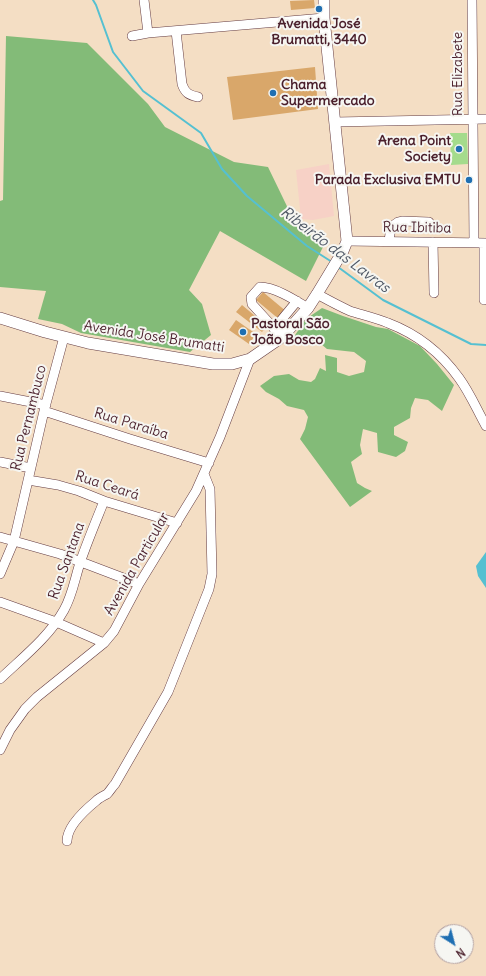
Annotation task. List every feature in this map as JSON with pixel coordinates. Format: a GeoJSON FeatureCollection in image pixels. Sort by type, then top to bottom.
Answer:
{"type":"FeatureCollection","features":[{"type":"Feature","properties":{"kind":"main road"},"geometry":{"type":"LineString","coordinates":[[324,0],[324,18],[347,241]]}},
{"type":"Feature","properties":{"kind":"main road","name":"Avenida José Brumatti"},"geometry":{"type":"LineString","coordinates":[[0,318],[88,343],[213,364],[232,364],[250,359],[308,308],[340,257],[347,241]]}},
{"type":"Feature","properties":{"kind":"street"},"geometry":{"type":"LineString","coordinates":[[144,0],[148,33]]}},
{"type":"Feature","properties":{"kind":"street","name":"Rua Elizabete"},"geometry":{"type":"LineString","coordinates":[[472,0],[474,243]]}},
{"type":"Feature","properties":{"kind":"street"},"geometry":{"type":"LineString","coordinates":[[132,36],[148,33],[324,18]]}},
{"type":"Feature","properties":{"kind":"street"},"geometry":{"type":"LineString","coordinates":[[176,31],[182,84],[188,94],[198,97]]}},
{"type":"Feature","properties":{"kind":"street"},"geometry":{"type":"LineString","coordinates":[[335,122],[486,118]]}},
{"type":"Feature","properties":{"kind":"street"},"geometry":{"type":"LineString","coordinates":[[389,242],[392,227],[398,222],[429,222]]}},
{"type":"Feature","properties":{"kind":"street","name":"Rua Ibitiba"},"geometry":{"type":"LineString","coordinates":[[347,241],[485,243]]}},
{"type":"Feature","properties":{"kind":"street"},"geometry":{"type":"LineString","coordinates":[[433,242],[434,293]]}},
{"type":"Feature","properties":{"kind":"street"},"geometry":{"type":"LineString","coordinates":[[484,300],[485,243]]}},
{"type":"Feature","properties":{"kind":"street"},"geometry":{"type":"LineString","coordinates":[[297,301],[278,333],[252,304],[251,297],[260,286],[266,287],[297,301],[308,308]]}},
{"type":"Feature","properties":{"kind":"street"},"geometry":{"type":"LineString","coordinates":[[317,294],[349,310],[387,322],[403,329],[435,350],[448,363],[460,379],[486,426]]}},
{"type":"Feature","properties":{"kind":"street","name":"Rua Pernambuco"},"geometry":{"type":"LineString","coordinates":[[0,574],[14,541],[45,408],[64,337]]}},
{"type":"Feature","properties":{"kind":"street","name":"Avenida Particular"},"geometry":{"type":"LineString","coordinates":[[0,750],[10,730],[25,709],[37,697],[104,643],[114,631],[139,584],[177,523],[204,474],[250,359]]}},
{"type":"Feature","properties":{"kind":"street","name":"Rua Paraíba"},"geometry":{"type":"LineString","coordinates":[[0,396],[45,408],[130,439],[209,463]]}},
{"type":"Feature","properties":{"kind":"street"},"geometry":{"type":"LineString","coordinates":[[0,462],[31,468]]}},
{"type":"Feature","properties":{"kind":"street"},"geometry":{"type":"LineString","coordinates":[[67,841],[67,836],[72,826],[84,811],[107,793],[115,784],[168,692],[209,589],[212,574],[210,489],[204,474]]}},
{"type":"Feature","properties":{"kind":"street","name":"Rua Ceará"},"geometry":{"type":"LineString","coordinates":[[28,480],[58,485],[79,491],[104,501],[177,523]]}},
{"type":"Feature","properties":{"kind":"street","name":"Rua Santana"},"geometry":{"type":"LineString","coordinates":[[0,679],[39,642],[65,609],[80,562],[104,501]]}},
{"type":"Feature","properties":{"kind":"street"},"geometry":{"type":"LineString","coordinates":[[0,537],[42,548],[139,584]]}},
{"type":"Feature","properties":{"kind":"street"},"geometry":{"type":"LineString","coordinates":[[0,602],[56,622],[104,643]]}},
{"type":"Feature","properties":{"kind":"shaded area"},"geometry":{"type":"Polygon","coordinates":[[[329,164],[334,216],[313,220],[301,219],[296,170],[329,164]]]}},
{"type":"Feature","properties":{"kind":"green space"},"geometry":{"type":"Polygon","coordinates":[[[6,36],[87,43],[148,104],[165,127],[234,162],[268,167],[298,229],[325,243],[306,281],[220,231],[189,290],[202,304],[211,335],[190,352],[81,333],[62,324],[38,319],[46,291],[0,287],[0,201],[3,200],[6,36]]]}},
{"type":"Feature","properties":{"kind":"green space","name":"Arena Point Society"},"geometry":{"type":"Polygon","coordinates":[[[450,133],[467,133],[468,164],[451,165],[450,133]]]}},
{"type":"Feature","properties":{"kind":"green space"},"geometry":{"type":"Polygon","coordinates":[[[322,308],[376,327],[388,329],[420,346],[454,385],[442,411],[428,400],[415,398],[411,408],[410,418],[394,427],[394,435],[408,442],[405,451],[396,457],[378,452],[377,433],[363,429],[360,445],[362,454],[351,462],[357,483],[372,491],[350,507],[300,439],[305,429],[308,417],[304,410],[287,406],[279,399],[266,392],[260,386],[274,376],[289,374],[299,380],[311,382],[315,379],[320,368],[326,371],[325,355],[337,358],[337,372],[349,376],[364,372],[366,361],[354,352],[327,349],[321,344],[291,341],[306,319],[322,308]]]}},
{"type":"Feature","properties":{"kind":"water"},"geometry":{"type":"Polygon","coordinates":[[[486,552],[486,588],[478,576],[476,566],[486,552]]]}},
{"type":"Feature","properties":{"kind":"building"},"geometry":{"type":"Polygon","coordinates":[[[314,0],[315,8],[291,10],[290,1],[314,0]]]}},
{"type":"Feature","properties":{"kind":"building","name":"Chama Supermercado"},"geometry":{"type":"Polygon","coordinates":[[[315,67],[318,109],[233,120],[227,77],[315,67]]]}},
{"type":"Feature","properties":{"kind":"building"},"geometry":{"type":"Polygon","coordinates":[[[263,292],[287,312],[280,320],[256,300],[263,292]]]}},
{"type":"Feature","properties":{"kind":"building"},"geometry":{"type":"Polygon","coordinates":[[[242,305],[267,326],[262,332],[236,312],[242,305]]]}},
{"type":"Feature","properties":{"kind":"building","name":"Pastoral São João Bosco"},"geometry":{"type":"Polygon","coordinates":[[[236,320],[256,334],[249,344],[229,330],[236,320]]]}},
{"type":"Feature","properties":{"kind":"waterway","name":"Ribeirão das Lavras"},"geometry":{"type":"LineString","coordinates":[[93,0],[113,52],[143,91],[201,133],[222,169],[247,196],[307,246],[332,262]]}},
{"type":"Feature","properties":{"kind":"waterway","name":"Ribeirão das Lavras"},"geometry":{"type":"LineString","coordinates":[[338,267],[383,300],[471,344],[486,345]]}},
{"type":"Feature","properties":{"kind":"place","name":"Avenida José Brumatti, 3440"},"geometry":{"type":"Point","coordinates":[319,9]}},
{"type":"Feature","properties":{"kind":"place","name":"Chama Supermercado"},"geometry":{"type":"Point","coordinates":[273,93]}},
{"type":"Feature","properties":{"kind":"place","name":"Arena Point Society"},"geometry":{"type":"Point","coordinates":[459,149]}},
{"type":"Feature","properties":{"kind":"place","name":"Parada Exclusiva EMTU"},"geometry":{"type":"Point","coordinates":[469,180]}},
{"type":"Feature","properties":{"kind":"place","name":"Pastoral São João Bosco"},"geometry":{"type":"Point","coordinates":[243,332]}}]}
